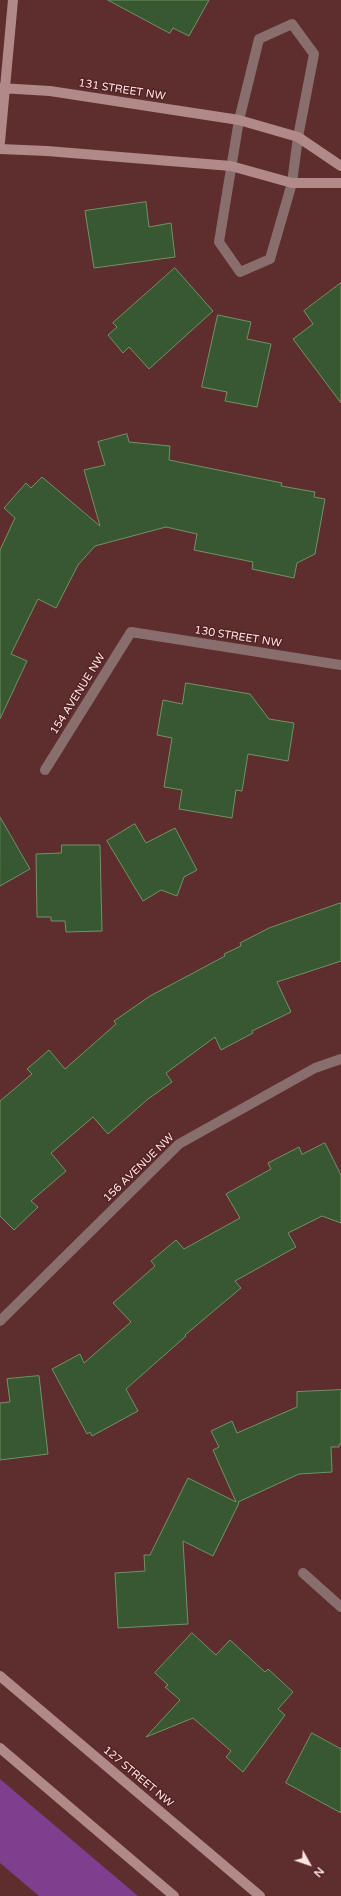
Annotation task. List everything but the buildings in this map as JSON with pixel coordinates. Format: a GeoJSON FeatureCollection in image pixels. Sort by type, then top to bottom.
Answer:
{"type":"FeatureCollection","features":[{"type":"Feature","properties":{"kind":"main road"},"geometry":{"type":"LineString","coordinates":[[0,142],[3,89],[13,0]]}},
{"type":"Feature","properties":{"kind":"main road","name":"131 STREET NW"},"geometry":{"type":"LineString","coordinates":[[3,89],[50,91],[239,120],[298,137],[341,166]]}},
{"type":"Feature","properties":{"kind":"main road"},"geometry":{"type":"LineString","coordinates":[[0,149],[47,151],[231,166],[292,183],[341,183]]}},
{"type":"Feature","properties":{"kind":"main road","name":"127 STREET NW"},"geometry":{"type":"LineString","coordinates":[[0,1676],[260,1896]]}},
{"type":"Feature","properties":{"kind":"main road"},"geometry":{"type":"LineString","coordinates":[[0,1748],[174,1896]]}},
{"type":"Feature","properties":{"kind":"street"},"geometry":{"type":"LineString","coordinates":[[292,24],[314,54],[298,137],[292,183],[270,259],[240,272],[219,242],[239,120],[259,39],[292,24]]}},
{"type":"Feature","properties":{"kind":"street","name":"130 STREET NW"},"geometry":{"type":"LineString","coordinates":[[131,632],[341,665]]}},
{"type":"Feature","properties":{"kind":"street","name":"154 AVENUE NW"},"geometry":{"type":"LineString","coordinates":[[46,770],[131,632]]}},
{"type":"Feature","properties":{"kind":"street","name":"156 AVENUE NW"},"geometry":{"type":"LineString","coordinates":[[1,1321],[179,1144],[315,1068],[341,1059]]}},
{"type":"Feature","properties":{"kind":"street"},"geometry":{"type":"LineString","coordinates":[[303,1573],[341,1607]]}},
{"type":"Feature","properties":{"kind":"shaded area"},"geometry":{"type":"Polygon","coordinates":[[[0,1779],[138,1896],[39,1896],[0,1863],[0,1779]]]}}]}
